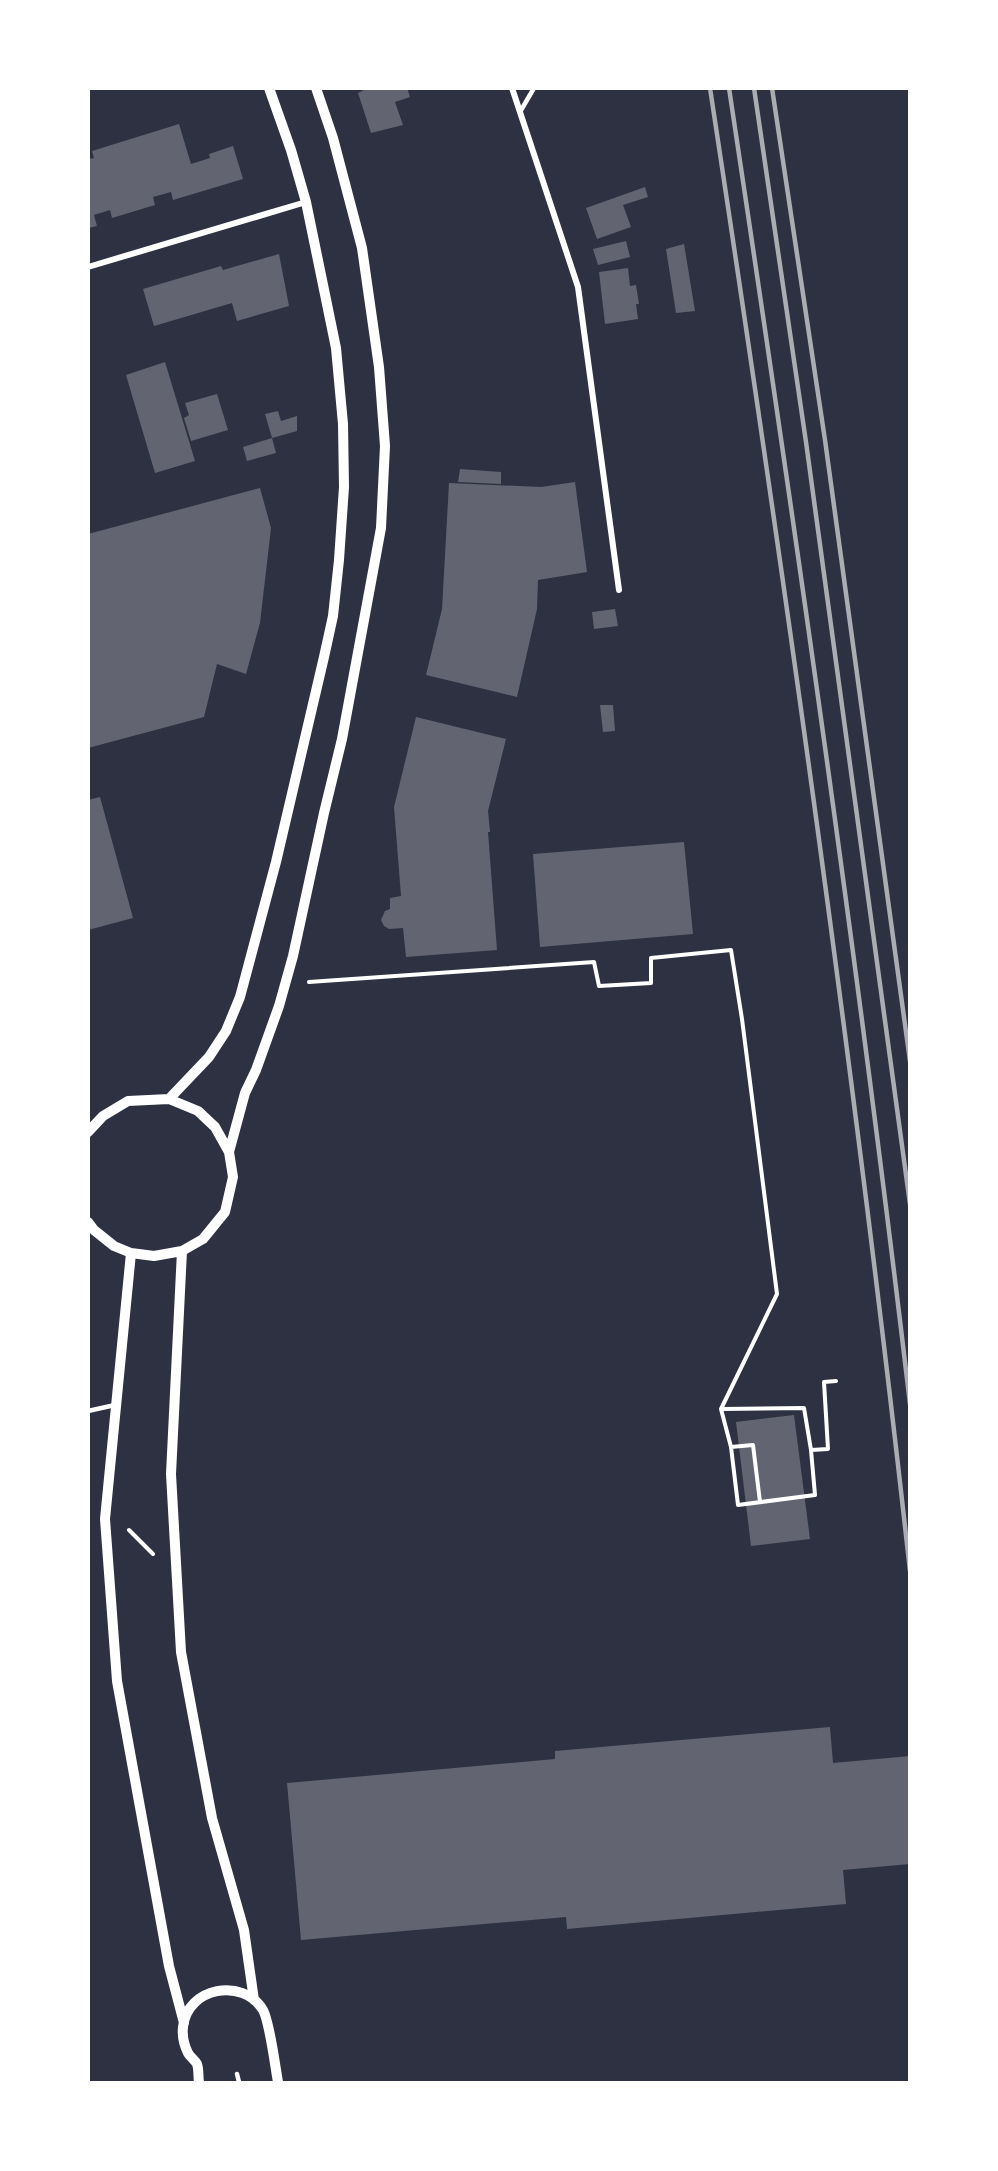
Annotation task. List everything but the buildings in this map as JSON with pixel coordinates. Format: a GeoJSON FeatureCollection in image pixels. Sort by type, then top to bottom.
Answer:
{"type":"FeatureCollection","features":[{"type":"Feature","properties":{"kind":"street"},"geometry":{"type":"LineString","coordinates":[[169,1099],[209,1057],[226,1031],[240,997],[276,862],[333,616],[344,487],[343,424],[336,348],[306,202],[269,88]]}},
{"type":"Feature","properties":{"kind":"street"},"geometry":{"type":"LineString","coordinates":[[229,1152],[245,1094],[256,1070],[286,983],[354,679],[381,528],[385,446],[379,368],[362,248],[333,138],[316,88]]}},
{"type":"Feature","properties":{"kind":"street"},"geometry":{"type":"LineString","coordinates":[[512,88],[578,287],[619,590]]}},
{"type":"Feature","properties":{"kind":"street"},"geometry":{"type":"LineString","coordinates":[[88,267],[306,202]]}},
{"type":"Feature","properties":{"kind":"street"},"geometry":{"type":"LineString","coordinates":[[88,1132],[103,1116],[128,1101],[169,1099],[198,1111],[216,1127],[229,1152],[233,1177],[225,1212],[203,1239],[182,1251],[154,1256],[131,1253],[114,1246],[94,1230],[88,1222]]}},
{"type":"Feature","properties":{"kind":"street"},"geometry":{"type":"LineString","coordinates":[[182,1251],[171,1474],[181,1652],[212,1818],[244,1930],[254,2000]]}},
{"type":"Feature","properties":{"kind":"street"},"geometry":{"type":"LineString","coordinates":[[131,1253],[105,1519],[117,1681],[169,1966],[183,2023],[183,2039],[188,2054],[197,2065],[199,2082]]}},
{"type":"Feature","properties":{"kind":"street"},"geometry":{"type":"LineString","coordinates":[[183,2023],[192,2005],[213,1991],[235,1990],[254,2000],[263,2010],[268,2023],[278,2082]]}},
{"type":"Feature","properties":{"kind":"lane"},"geometry":{"type":"LineString","coordinates":[[520,112],[534,88]]}},
{"type":"Feature","properties":{"kind":"lane"},"geometry":{"type":"LineString","coordinates":[[88,1411],[116,1405]]}},
{"type":"Feature","properties":{"kind":"lane"},"geometry":{"type":"LineString","coordinates":[[237,2074],[239,2082]]}},
{"type":"Feature","properties":{"kind":"path"},"geometry":{"type":"LineString","coordinates":[[286,983],[594,962],[599,986],[651,982],[651,958],[731,951],[742,1019],[777,1294],[721,1409],[731,1447],[738,1505],[815,1495],[804,1408],[721,1409]]}},
{"type":"Feature","properties":{"kind":"path"},"geometry":{"type":"LineString","coordinates":[[811,1450],[828,1449],[824,1382],[836,1381]]}},
{"type":"Feature","properties":{"kind":"path"},"geometry":{"type":"LineString","coordinates":[[731,1447],[753,1445],[760,1502]]}},
{"type":"Feature","properties":{"kind":"path"},"geometry":{"type":"LineString","coordinates":[[105,1519],[121,1522],[151,1554],[174,1553]]}},
{"type":"Feature","properties":{"kind":"railway"},"geometry":{"type":"LineString","coordinates":[[710,88],[818,828],[866,1199],[910,1571]]}},
{"type":"Feature","properties":{"kind":"railway"},"geometry":{"type":"LineString","coordinates":[[729,88],[825,745],[910,1404]]}},
{"type":"Feature","properties":{"kind":"railway"},"geometry":{"type":"LineString","coordinates":[[754,88],[806,442],[910,1204]]}},
{"type":"Feature","properties":{"kind":"railway"},"geometry":{"type":"LineString","coordinates":[[772,88],[825,440],[910,1061]]}}]}
